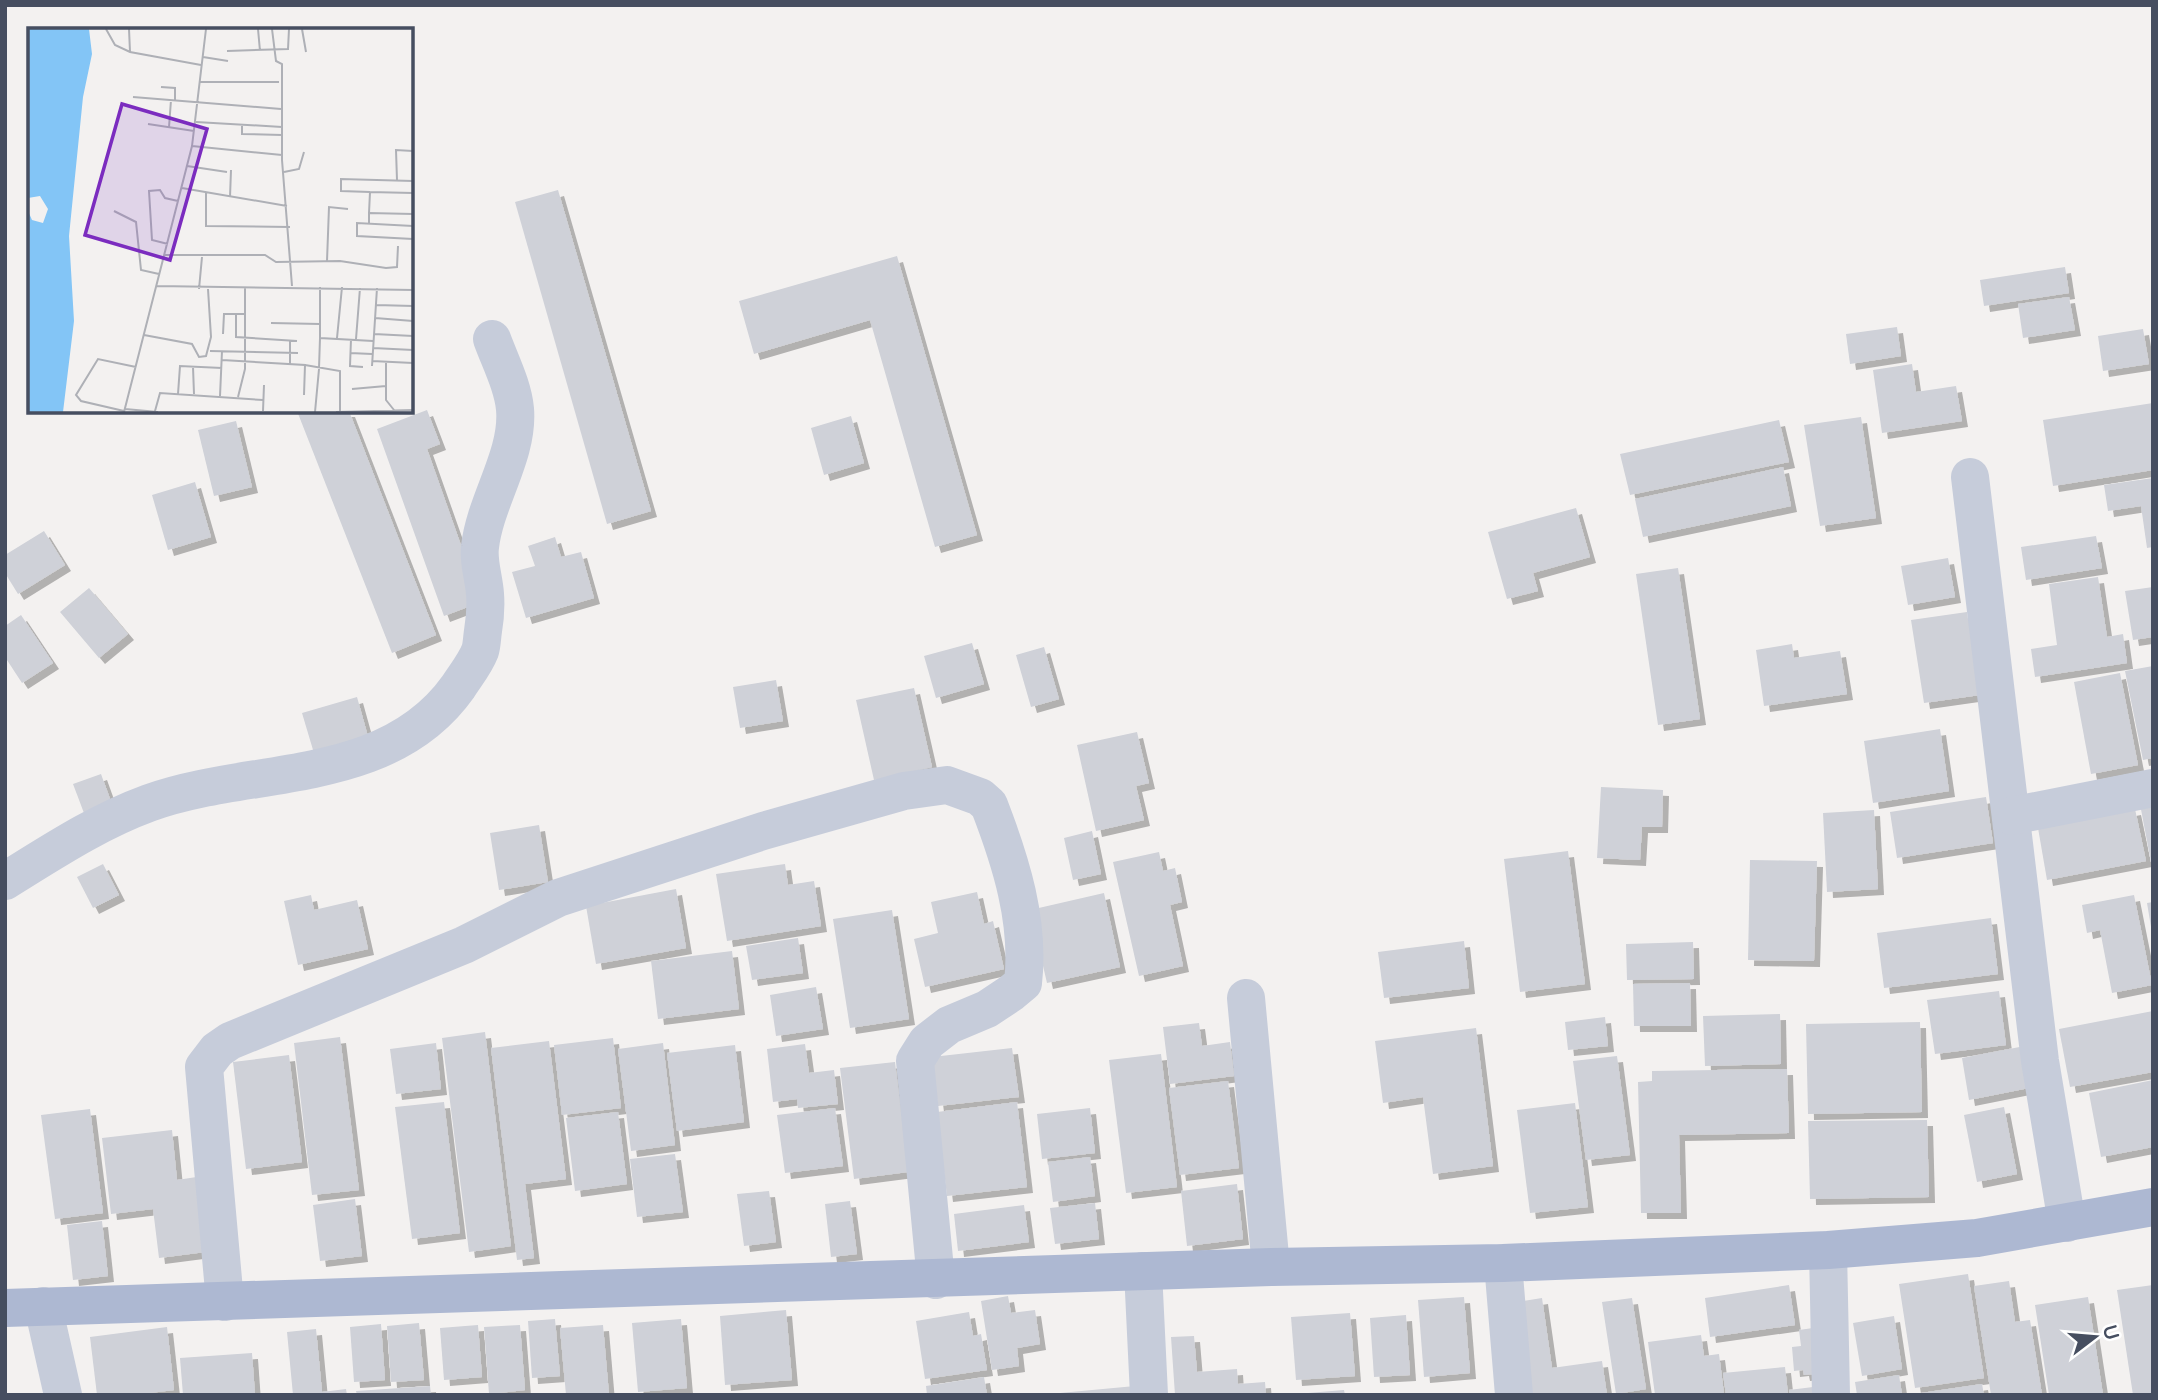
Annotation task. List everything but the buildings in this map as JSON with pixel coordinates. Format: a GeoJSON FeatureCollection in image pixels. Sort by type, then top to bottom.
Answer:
{"type":"FeatureCollection","features":[{"type":"Feature","properties":{"kind":"main road"},"geometry":{"type":"LineString","coordinates":[[5,1308],[936,1280],[1270,1267],[1503,1263],[1828,1250],[1977,1238],[2153,1207]]}},
{"type":"Feature","properties":{"kind":"street"},"geometry":{"type":"LineString","coordinates":[[5,881],[114,817],[152,802],[213,787],[306,772],[346,762],[390,744],[426,723],[447,702],[481,650],[485,594],[480,548],[488,512],[515,432],[515,407],[492,339]]}},
{"type":"Feature","properties":{"kind":"street"},"geometry":{"type":"LineString","coordinates":[[1970,477],[2040,1061],[2067,1223]]}},
{"type":"Feature","properties":{"kind":"street"},"geometry":{"type":"LineString","coordinates":[[225,1302],[204,1066],[217,1050],[230,1041],[464,944],[558,898],[763,831],[904,791],[947,785],[980,797],[989,805],[1017,889],[1026,956],[1023,983],[987,1009],[950,1025],[927,1042],[915,1060],[936,1280]]}},
{"type":"Feature","properties":{"kind":"street"},"geometry":{"type":"LineString","coordinates":[[2011,816],[2153,788]]}},
{"type":"Feature","properties":{"kind":"street"},"geometry":{"type":"LineString","coordinates":[[1246,998],[1270,1267]]}},
{"type":"Feature","properties":{"kind":"street"},"geometry":{"type":"LineString","coordinates":[[1828,1250],[1831,1395]]}},
{"type":"Feature","properties":{"kind":"street"},"geometry":{"type":"LineString","coordinates":[[1503,1263],[1514,1395]]}},
{"type":"Feature","properties":{"kind":"street"},"geometry":{"type":"LineString","coordinates":[[1143,1271],[1149,1395]]}},
{"type":"Feature","properties":{"kind":"street"},"geometry":{"type":"LineString","coordinates":[[43,1306],[62,1395]]}}]}
